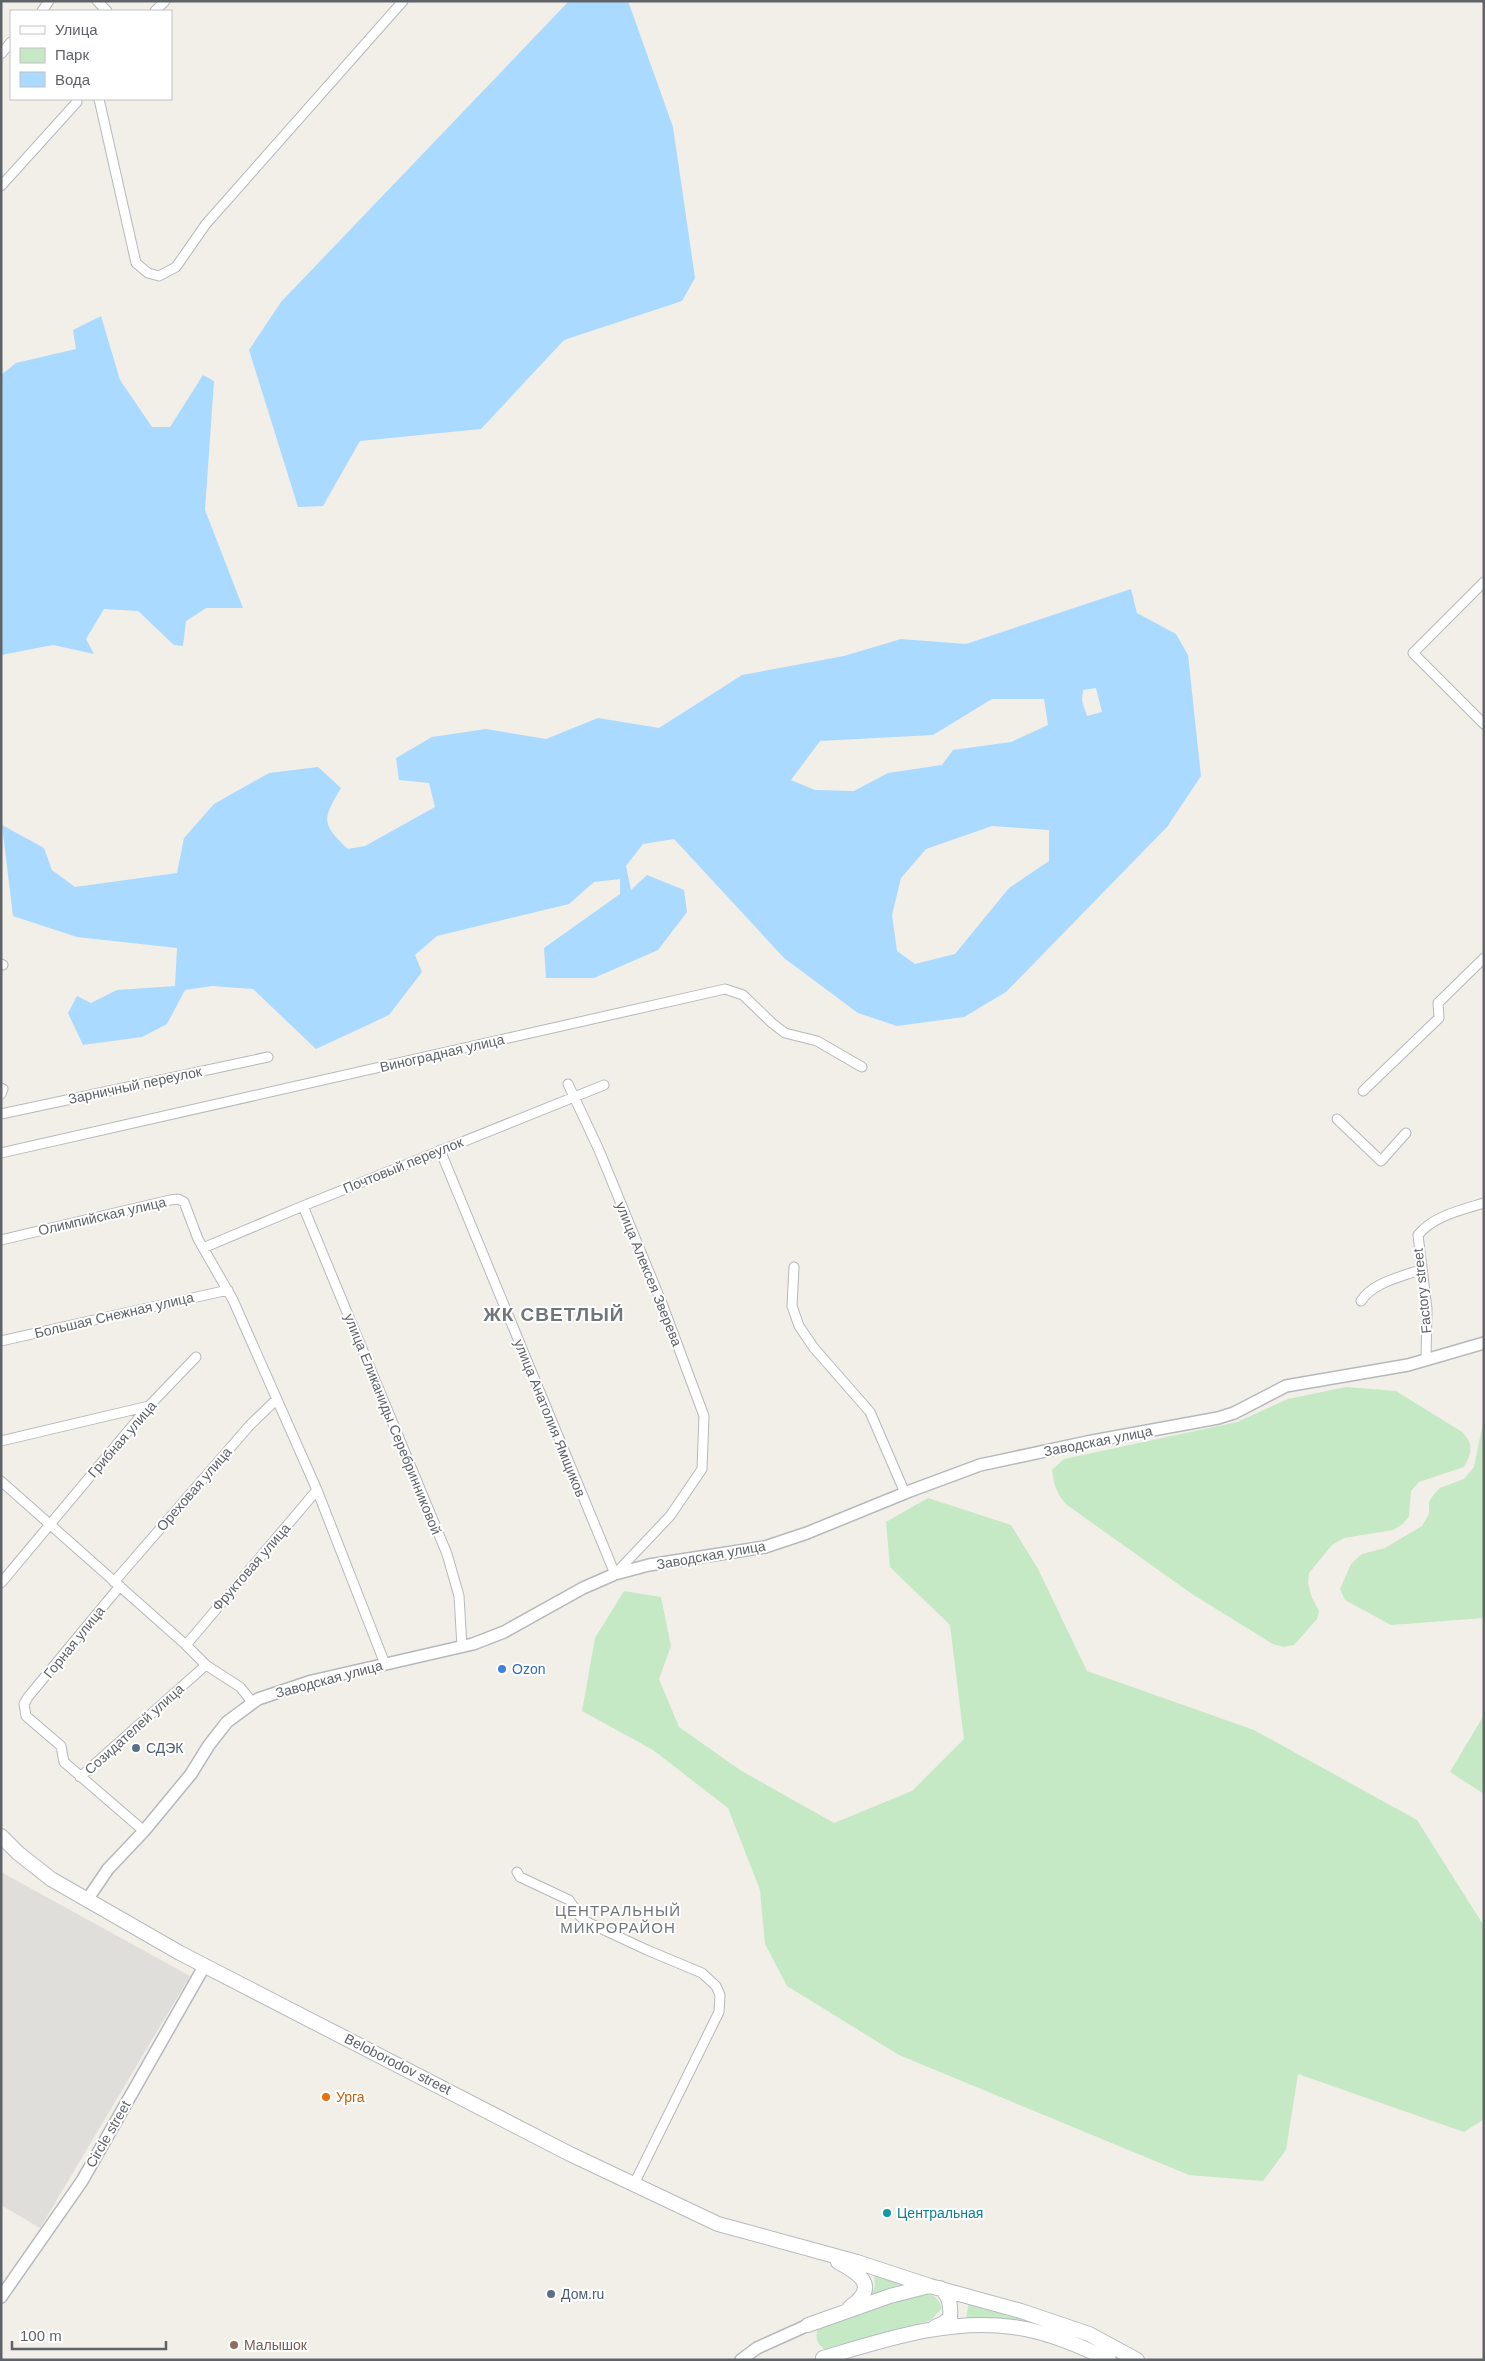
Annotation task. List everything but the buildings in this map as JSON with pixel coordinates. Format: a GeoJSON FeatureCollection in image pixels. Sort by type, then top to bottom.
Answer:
{"type":"FeatureCollection","features":[{"type":"Feature","properties":{"kind":"main road","name":"Beloborodov street"},"geometry":{"type":"LineString","coordinates":[[1,1836],[18,1854],[51,1880],[205,1965],[570,2154],[718,2224],[875,2267],[935,2287],[1021,2311],[1089,2334],[1137,2360]]}},
{"type":"Feature","properties":{"kind":"main road","name":"Beloborodov street"},"geometry":{"type":"LineString","coordinates":[[815,2251],[858,2274],[864,2281],[866,2289],[862,2299],[824,2319]]}},
{"type":"Feature","properties":{"kind":"main road"},"geometry":{"type":"LineString","coordinates":[[808,2325],[890,2296],[935,2287],[946,2293],[950,2302],[950,2318],[944,2324],[820,2359]]}},
{"type":"Feature","properties":{"kind":"main road"},"geometry":{"type":"LineString","coordinates":[[920,2331],[952,2326],[1013,2327],[1082,2347],[1109,2360]]}},
{"type":"Feature","properties":{"kind":"street"},"geometry":{"type":"LineString","coordinates":[[156,10],[165,1]]}},
{"type":"Feature","properties":{"kind":"street"},"geometry":{"type":"LineString","coordinates":[[99,100],[136,263],[148,273],[159,276],[176,267],[206,224],[403,1]]}},
{"type":"Feature","properties":{"kind":"street"},"geometry":{"type":"LineString","coordinates":[[1,54],[10,43]]}},
{"type":"Feature","properties":{"kind":"street"},"geometry":{"type":"LineString","coordinates":[[1,186],[77,102]]}},
{"type":"Feature","properties":{"kind":"street"},"geometry":{"type":"LineString","coordinates":[[1484,582],[1413,653],[1484,724]]}},
{"type":"Feature","properties":{"kind":"street"},"geometry":{"type":"LineString","coordinates":[[1363,1091],[1439,1018],[1438,1003],[1484,958]]}},
{"type":"Feature","properties":{"kind":"street","name":"Виноградная улица"},"geometry":{"type":"LineString","coordinates":[[1,1153],[725,989],[743,995],[772,1023],[785,1032],[817,1041],[862,1067]]}},
{"type":"Feature","properties":{"kind":"street","name":"Зарничный переулок"},"geometry":{"type":"LineString","coordinates":[[1,1114],[268,1057]]}},
{"type":"Feature","properties":{"kind":"street","name":"улица Алексея Зверева"},"geometry":{"type":"LineString","coordinates":[[568,1084],[599,1150],[703,1408],[702,1469],[670,1516],[615,1574]]}},
{"type":"Feature","properties":{"kind":"street","name":"Почтовый переулок"},"geometry":{"type":"LineString","coordinates":[[204,1248],[440,1150],[604,1085]]}},
{"type":"Feature","properties":{"kind":"street"},"geometry":{"type":"LineString","coordinates":[[1337,1119],[1381,1161],[1406,1133]]}},
{"type":"Feature","properties":{"kind":"street","name":"улица Анатолия Ямщиков"},"geometry":{"type":"LineString","coordinates":[[440,1150],[615,1574]]}},
{"type":"Feature","properties":{"kind":"street","name":"Олимпийская улица"},"geometry":{"type":"LineString","coordinates":[[1,1240],[174,1199],[184,1202],[204,1248],[228,1290],[317,1490],[385,1664]]}},
{"type":"Feature","properties":{"kind":"street","name":"Factory street"},"geometry":{"type":"LineString","coordinates":[[1426,1360],[1427,1309],[1418,1238],[1422,1229],[1442,1218],[1484,1203]]}},
{"type":"Feature","properties":{"kind":"street","name":"улица Еликаниды Серебринниковой"},"geometry":{"type":"LineString","coordinates":[[303,1206],[447,1554],[459,1596],[462,1647]]}},
{"type":"Feature","properties":{"kind":"street"},"geometry":{"type":"LineString","coordinates":[[794,1267],[792,1306],[800,1326],[814,1348],[870,1412],[904,1493]]}},
{"type":"Feature","properties":{"kind":"street"},"geometry":{"type":"LineString","coordinates":[[1361,1301],[1371,1289],[1422,1269]]}},
{"type":"Feature","properties":{"kind":"street","name":"Большая Снежная улица"},"geometry":{"type":"LineString","coordinates":[[1,1341],[228,1290]]}},
{"type":"Feature","properties":{"kind":"street","name":"Заводская улица"},"geometry":{"type":"LineString","coordinates":[[87,1900],[108,1869],[144,1831],[192,1774],[209,1745],[227,1722],[258,1699],[312,1681],[462,1647],[504,1632],[583,1588],[615,1574],[648,1565],[765,1547],[806,1533],[904,1493],[980,1465],[1218,1418],[1234,1413],[1278,1389],[1294,1384],[1426,1360],[1484,1343]]}},
{"type":"Feature","properties":{"kind":"street","name":"Грибная улица"},"geometry":{"type":"LineString","coordinates":[[1,1583],[149,1406],[196,1357]]}},
{"type":"Feature","properties":{"kind":"street","name":"Ореховая улица"},"geometry":{"type":"LineString","coordinates":[[117,1584],[250,1425],[277,1399]]}},
{"type":"Feature","properties":{"kind":"street"},"geometry":{"type":"LineString","coordinates":[[1,1441],[149,1406]]}},
{"type":"Feature","properties":{"kind":"street"},"geometry":{"type":"LineString","coordinates":[[1,1481],[186,1644],[206,1665],[240,1687],[253,1703]]}},
{"type":"Feature","properties":{"kind":"street","name":"Фруктовая улица"},"geometry":{"type":"LineString","coordinates":[[186,1644],[317,1490]]}},
{"type":"Feature","properties":{"kind":"street","name":"Горная улица"},"geometry":{"type":"LineString","coordinates":[[80,1778],[64,1762],[61,1746],[26,1716],[24,1704],[117,1584]]}},
{"type":"Feature","properties":{"kind":"street","name":"Созидателей улица"},"geometry":{"type":"LineString","coordinates":[[144,1831],[80,1778],[206,1665]]}},
{"type":"Feature","properties":{"kind":"street"},"geometry":{"type":"LineString","coordinates":[[517,1872],[520,1877],[570,1900],[583,1919],[647,1950],[702,1973],[716,1986],[720,1995],[719,2012],[634,2184]]}},
{"type":"Feature","properties":{"kind":"street","name":"Circle street"},"geometry":{"type":"LineString","coordinates":[[1,2297],[82,2181],[205,1965]]}},
{"type":"Feature","properties":{"kind":"street"},"geometry":{"type":"LineString","coordinates":[[741,2360],[757,2348],[808,2325]]}},
{"type":"Feature","properties":{"kind":"shaded area"},"geometry":{"type":"Polygon","coordinates":[[[1,1872],[190,1976],[40,2228],[1,2205],[1,1872]]]}},
{"type":"Feature","properties":{"kind":"green space"},"geometry":{"type":"Polygon","coordinates":[[[1346,1387],[1396,1391],[1462,1432],[1470,1445],[1470,1453],[1464,1467],[1419,1482],[1411,1491],[1409,1516],[1403,1524],[1393,1530],[1344,1538],[1332,1545],[1309,1573],[1308,1583],[1312,1598],[1319,1611],[1317,1619],[1294,1645],[1284,1647],[1273,1644],[1192,1594],[1067,1505],[1058,1493],[1055,1485],[1052,1470],[1064,1459],[1237,1422],[1288,1399],[1346,1387]]]}},
{"type":"Feature","properties":{"kind":"green space"},"geometry":{"type":"Polygon","coordinates":[[[1484,1418],[1484,1618],[1391,1625],[1345,1600],[1340,1589],[1351,1564],[1362,1554],[1385,1548],[1422,1526],[1429,1514],[1429,1502],[1434,1494],[1440,1488],[1464,1479],[1474,1467],[1484,1418]]]}},
{"type":"Feature","properties":{"kind":"green space"},"geometry":{"type":"Polygon","coordinates":[[[928,1498],[1011,1525],[1038,1569],[1087,1671],[1254,1730],[1417,1820],[1484,1926],[1484,2119],[1464,2132],[1298,2074],[1286,2150],[1263,2181],[1189,2175],[899,2055],[787,1986],[765,1944],[760,1890],[728,1808],[653,1750],[582,1711],[595,1638],[624,1591],[661,1597],[671,1646],[659,1679],[679,1727],[740,1770],[834,1823],[912,1791],[964,1739],[950,1625],[890,1567],[886,1522],[928,1498]]]}},
{"type":"Feature","properties":{"kind":"green space"},"geometry":{"type":"Polygon","coordinates":[[[1484,1715],[1484,1794],[1450,1772],[1484,1715]]]}},
{"type":"Feature","properties":{"kind":"green space"},"geometry":{"type":"Polygon","coordinates":[[[874,2271],[911,2281],[870,2296],[875,2287],[874,2271]]]}},
{"type":"Feature","properties":{"kind":"green space"},"geometry":{"type":"Polygon","coordinates":[[[920,2293],[934,2296],[942,2308],[931,2320],[827,2351],[819,2343],[817,2338],[818,2326],[920,2293]]]}},
{"type":"Feature","properties":{"kind":"green space"},"geometry":{"type":"Polygon","coordinates":[[[969,2299],[1087,2339],[1085,2342],[966,2319],[969,2299]]]}},
{"type":"Feature","properties":{"kind":"water"},"geometry":{"type":"Polygon","coordinates":[[[569,1],[628,1],[673,127],[695,278],[682,301],[564,340],[481,429],[360,441],[323,506],[298,507],[249,350],[281,302],[569,1]]]}},
{"type":"Feature","properties":{"kind":"water"},"geometry":{"type":"Polygon","coordinates":[[[101,316],[120,380],[152,427],[170,427],[203,375],[214,381],[205,510],[243,608],[206,608],[186,621],[183,646],[174,645],[138,611],[104,609],[86,639],[94,654],[53,645],[1,655],[1,375],[16,363],[76,349],[73,330],[101,316]]]}},
{"type":"Feature","properties":{"kind":"water"},"geometry":{"type":"Polygon","coordinates":[[[1131,589],[1137,613],[1176,634],[1188,655],[1201,776],[1167,827],[1006,992],[964,1017],[897,1026],[858,1013],[784,958],[674,839],[643,844],[626,866],[631,890],[647,875],[684,890],[687,912],[658,950],[594,978],[546,978],[544,948],[620,894],[620,879],[594,882],[569,904],[437,936],[415,955],[422,972],[389,1015],[316,1049],[253,989],[212,986],[185,990],[167,1024],[142,1037],[83,1045],[68,1013],[77,996],[91,1003],[117,990],[175,986],[177,948],[77,937],[13,916],[2,825],[44,848],[52,870],[75,887],[177,873],[184,838],[214,804],[269,773],[318,767],[341,788],[328,814],[327,820],[333,833],[348,849],[365,846],[435,807],[429,783],[399,780],[396,758],[432,737],[486,729],[546,739],[598,718],[659,728],[742,675],[844,656],[901,639],[966,644],[1131,589]],[[1096,688],[1083,690],[1082,701],[1087,716],[1102,712],[1096,688]],[[992,699],[933,735],[820,741],[791,780],[815,790],[854,791],[888,773],[942,765],[953,750],[1011,742],[1048,725],[1044,699],[992,699]],[[992,826],[926,849],[901,878],[892,915],[897,951],[915,964],[955,954],[1009,888],[1049,861],[1049,830],[992,826]]]}},
{"type":"Feature","properties":{"kind":"place","name":"Ozon"},"geometry":{"type":"Point","coordinates":[502,1669]}},
{"type":"Feature","properties":{"kind":"place","name":"СДЭК"},"geometry":{"type":"Point","coordinates":[136,1748]}},
{"type":"Feature","properties":{"kind":"place","name":"Урга"},"geometry":{"type":"Point","coordinates":[326,2097]}},
{"type":"Feature","properties":{"kind":"place","name":"Центральная"},"geometry":{"type":"Point","coordinates":[887,2213]}},
{"type":"Feature","properties":{"kind":"place","name":"Дом.ru"},"geometry":{"type":"Point","coordinates":[551,2294]}},
{"type":"Feature","properties":{"kind":"place","name":"Малышок"},"geometry":{"type":"Point","coordinates":[234,2345]}},
{"type":"Feature","properties":{"kind":"district","name":"ЖК СВЕТЛЫЙ"},"geometry":{"type":"Point","coordinates":[554,1314]}},
{"type":"Feature","properties":{"kind":"district","name":"ЦЕНТРАЛЬНЫЙ МИКРОРАЙОН"},"geometry":{"type":"Point","coordinates":[618,1920]}}]}
